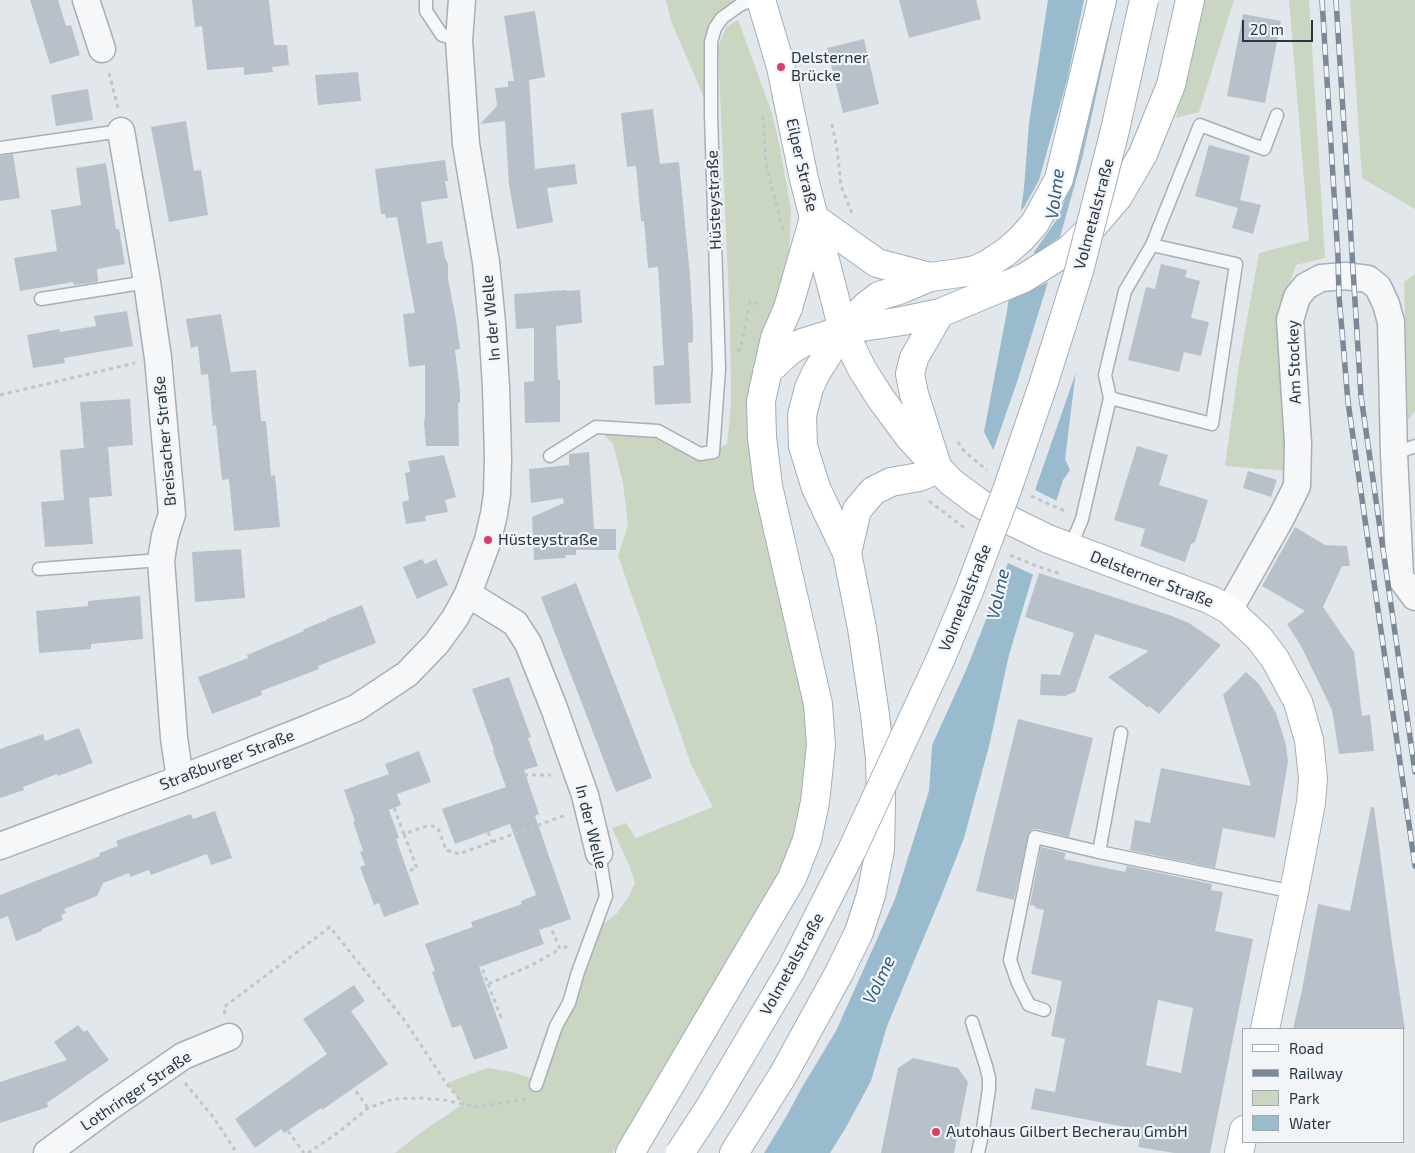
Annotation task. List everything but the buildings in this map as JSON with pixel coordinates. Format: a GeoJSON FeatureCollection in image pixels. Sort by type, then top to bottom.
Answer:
{"type":"FeatureCollection","features":[{"type":"Feature","properties":{"kind":"main road","name":"Eilper Straße"},"geometry":{"type":"LineString","coordinates":[[761,0],[781,68],[804,180],[843,330]]}},
{"type":"Feature","properties":{"kind":"main road"},"geometry":{"type":"LineString","coordinates":[[734,1153],[782,1075],[839,973],[859,932],[871,895],[880,850],[880,759],[862,628],[847,553],[816,488],[802,446],[802,416],[809,388],[816,373],[843,330],[866,306],[879,296],[930,277],[975,270],[988,264],[1021,240],[1035,223],[1059,179],[1102,0]]}},
{"type":"Feature","properties":{"kind":"main road","name":"Volmetalstraße"},"geometry":{"type":"LineString","coordinates":[[680,1153],[710,1107],[792,970],[852,850],[941,658],[969,591],[1007,490],[1079,271],[1116,130],[1144,0]]}},
{"type":"Feature","properties":{"kind":"main road"},"geometry":{"type":"LineString","coordinates":[[768,372],[788,352],[802,343],[843,330],[940,313],[1024,278],[1070,249],[1118,197],[1143,154],[1171,85],[1190,0]]}},
{"type":"Feature","properties":{"kind":"main road"},"geometry":{"type":"LineString","coordinates":[[630,1153],[792,878],[806,840],[815,802],[820,745],[818,704],[768,486],[762,437],[762,401],[775,338],[788,308],[814,218],[877,263],[930,277]]}},
{"type":"Feature","properties":{"kind":"main road"},"geometry":{"type":"LineString","coordinates":[[847,553],[857,510],[873,491],[891,482],[919,477],[944,476],[914,394],[910,374],[914,358],[940,313]]}},
{"type":"Feature","properties":{"kind":"main road","name":"Delsterner Straße"},"geometry":{"type":"LineString","coordinates":[[843,330],[862,370],[910,438],[944,476],[978,502],[1059,544],[1203,597],[1229,610],[1259,638],[1275,659],[1298,702],[1309,740],[1313,778],[1311,803],[1294,892],[1265,1028]]}},
{"type":"Feature","properties":{"kind":"main road"},"geometry":{"type":"LineString","coordinates":[[1239,1153],[1242,1139]]}},
{"type":"Feature","properties":{"kind":"street"},"geometry":{"type":"LineString","coordinates":[[86,0],[102,49]]}},
{"type":"Feature","properties":{"kind":"street","name":"In der Welle"},"geometry":{"type":"LineString","coordinates":[[436,644],[455,618],[468,594],[488,540],[497,494],[496,387],[490,297],[466,144],[459,40],[462,0]]}},
{"type":"Feature","properties":{"kind":"street","name":"Breisacher Straße"},"geometry":{"type":"LineString","coordinates":[[121,131],[158,358],[172,514],[164,536],[161,560],[174,738],[180,779]]}},
{"type":"Feature","properties":{"kind":"street","name":"Am Stockey"},"geometry":{"type":"LineString","coordinates":[[1229,610],[1297,486],[1298,443],[1290,320],[1297,297],[1306,286],[1321,278],[1345,276],[1368,279],[1378,287],[1386,304],[1391,322],[1405,450],[1400,578],[1415,597]]}},
{"type":"Feature","properties":{"kind":"street","name":"In der Welle"},"geometry":{"type":"LineString","coordinates":[[468,594],[515,623],[528,642],[577,771],[600,854]]}},
{"type":"Feature","properties":{"kind":"street","name":"Straßburger Straße"},"geometry":{"type":"LineString","coordinates":[[0,846],[180,779],[306,730],[356,708],[407,674],[436,644]]}},
{"type":"Feature","properties":{"kind":"street","name":"Lothringer Straße"},"geometry":{"type":"LineString","coordinates":[[48,1153],[108,1108],[183,1056],[229,1037]]}},
{"type":"Feature","properties":{"kind":"lane"},"geometry":{"type":"LineString","coordinates":[[426,0],[426,11],[442,35],[459,40]]}},
{"type":"Feature","properties":{"kind":"lane","name":"Hüsteystraße"},"geometry":{"type":"LineString","coordinates":[[550,456],[596,427],[658,431],[700,454],[713,452],[719,369],[711,42],[715,28],[722,18],[732,9],[752,0]]}},
{"type":"Feature","properties":{"kind":"lane"},"geometry":{"type":"LineString","coordinates":[[1059,544],[1082,519],[1110,398],[1105,375],[1125,291],[1152,244],[1200,126],[1264,149],[1278,115]]}},
{"type":"Feature","properties":{"kind":"lane"},"geometry":{"type":"LineString","coordinates":[[0,148],[121,131]]}},
{"type":"Feature","properties":{"kind":"lane"},"geometry":{"type":"LineString","coordinates":[[1110,398],[1212,424],[1236,264],[1152,244]]}},
{"type":"Feature","properties":{"kind":"lane"},"geometry":{"type":"LineString","coordinates":[[41,299],[147,282]]}},
{"type":"Feature","properties":{"kind":"lane"},"geometry":{"type":"LineString","coordinates":[[39,569],[161,560]]}},
{"type":"Feature","properties":{"kind":"lane"},"geometry":{"type":"LineString","coordinates":[[1099,852],[1121,733]]}},
{"type":"Feature","properties":{"kind":"lane"},"geometry":{"type":"LineString","coordinates":[[1044,1010],[1029,1004],[1018,983],[1010,960],[1035,837],[1294,892]]}},
{"type":"Feature","properties":{"kind":"lane","name":"In der Welle"},"geometry":{"type":"LineString","coordinates":[[536,1085],[556,1026],[569,1003],[578,972],[606,896],[600,854]]}},
{"type":"Feature","properties":{"kind":"lane"},"geometry":{"type":"LineString","coordinates":[[972,1022],[986,1066],[989,1089],[984,1129],[978,1153]]}},
{"type":"Feature","properties":{"kind":"path"},"geometry":{"type":"LineString","coordinates":[[102,49],[118,111],[121,131]]}},
{"type":"Feature","properties":{"kind":"path"},"geometry":{"type":"LineString","coordinates":[[763,109],[766,164],[784,234]]}},
{"type":"Feature","properties":{"kind":"path"},"geometry":{"type":"LineString","coordinates":[[832,124],[838,149],[841,186],[855,219]]}},
{"type":"Feature","properties":{"kind":"path"},"geometry":{"type":"LineString","coordinates":[[737,355],[741,346],[750,302]]}},
{"type":"Feature","properties":{"kind":"path"},"geometry":{"type":"LineString","coordinates":[[0,395],[158,358]]}},
{"type":"Feature","properties":{"kind":"path"},"geometry":{"type":"LineString","coordinates":[[1039,567],[1058,573]]}},
{"type":"Feature","properties":{"kind":"path"},"geometry":{"type":"LineString","coordinates":[[524,775],[552,775]]}},
{"type":"Feature","properties":{"kind":"path"},"geometry":{"type":"LineString","coordinates":[[404,834],[427,826],[438,828],[446,850],[459,854],[587,807]]}},
{"type":"Feature","properties":{"kind":"path"},"geometry":{"type":"LineString","coordinates":[[394,808],[417,868],[405,872]]}},
{"type":"Feature","properties":{"kind":"path"},"geometry":{"type":"LineString","coordinates":[[488,832],[492,842]]}},
{"type":"Feature","properties":{"kind":"path"},"geometry":{"type":"LineString","coordinates":[[549,923],[560,949]]}},
{"type":"Feature","properties":{"kind":"path"},"geometry":{"type":"LineString","coordinates":[[229,1037],[224,1006],[330,927],[405,1021],[446,1083],[463,1104]]}},
{"type":"Feature","properties":{"kind":"path"},"geometry":{"type":"LineString","coordinates":[[488,984],[530,966],[560,949],[592,937]]}},
{"type":"Feature","properties":{"kind":"path"},"geometry":{"type":"LineString","coordinates":[[480,962],[500,1017],[497,1018]]}},
{"type":"Feature","properties":{"kind":"path"},"geometry":{"type":"LineString","coordinates":[[171,1064],[214,1118],[236,1153]]}},
{"type":"Feature","properties":{"kind":"path"},"geometry":{"type":"LineString","coordinates":[[288,1131],[306,1153],[339,1132],[368,1108],[393,1099],[419,1098],[444,1100],[478,1107],[529,1098],[536,1085]]}},
{"type":"Feature","properties":{"kind":"path"},"geometry":{"type":"LineString","coordinates":[[356,1091],[368,1108]]}},
{"type":"Feature","properties":{"kind":"green space"},"geometry":{"type":"Polygon","coordinates":[[[666,0],[733,0],[732,9],[715,28],[711,114],[671,21],[666,0]]]}},
{"type":"Feature","properties":{"kind":"green space"},"geometry":{"type":"Polygon","coordinates":[[[1202,0],[1234,0],[1199,112],[1176,118],[1202,0]]]}},
{"type":"Feature","properties":{"kind":"green space"},"geometry":{"type":"Polygon","coordinates":[[[1289,0],[1309,0],[1325,258],[1296,265],[1280,312],[1286,471],[1225,466],[1239,364],[1259,253],[1309,240],[1289,0]]]}},
{"type":"Feature","properties":{"kind":"green space"},"geometry":{"type":"Polygon","coordinates":[[[1350,0],[1415,0],[1415,209],[1362,178],[1350,0]]]}},
{"type":"Feature","properties":{"kind":"green space"},"geometry":{"type":"Polygon","coordinates":[[[738,20],[772,113],[791,210],[788,274],[752,387],[812,740],[808,797],[782,876],[613,1153],[395,1153],[420,1133],[463,1104],[447,1083],[487,1068],[512,1072],[541,1081],[602,925],[617,913],[629,896],[635,883],[612,828],[626,823],[636,838],[713,807],[691,764],[618,556],[628,525],[623,483],[613,444],[596,427],[658,431],[713,452],[727,444],[731,405],[730,324],[718,47],[726,27],[738,20]]]}},
{"type":"Feature","properties":{"kind":"green space"},"geometry":{"type":"Polygon","coordinates":[[[1415,274],[1415,411],[1408,420],[1404,282],[1415,274]]]}},
{"type":"Feature","properties":{"kind":"water","name":"Volme"},"geometry":{"type":"Polygon","coordinates":[[[1048,0],[1122,0],[1065,459],[1070,470],[1063,480],[1009,655],[989,746],[964,838],[887,1026],[871,1081],[830,1153],[764,1153],[836,1031],[895,899],[929,791],[938,658],[998,459],[984,432],[1007,311],[1024,188],[1029,123],[1048,0]]]}},
{"type":"Feature","properties":{"kind":"pier"},"geometry":{"type":"Polygon","coordinates":[[[1084,0],[1114,0],[1085,131],[1066,197],[1058,218],[1034,252],[1035,254],[1060,237],[1083,155],[1117,0],[1125,0],[1103,152],[1080,361],[1035,490],[1057,501],[1056,507],[1036,576],[1008,563],[967,668],[929,752],[935,658],[958,570],[995,459],[992,454],[1048,282],[1006,302],[1018,215],[1039,180],[1067,80],[1084,0]]]}},
{"type":"Feature","properties":{"kind":"railway"},"geometry":{"type":"LineString","coordinates":[[1322,0],[1339,296],[1348,402],[1415,866]]}},
{"type":"Feature","properties":{"kind":"railway"},"geometry":{"type":"LineString","coordinates":[[1336,0],[1361,396],[1415,772]]}},
{"type":"Feature","properties":{"kind":"place","name":"Delsterner Brücke"},"geometry":{"type":"Point","coordinates":[781,67]}},
{"type":"Feature","properties":{"kind":"place","name":"Hüsteystraße"},"geometry":{"type":"Point","coordinates":[488,540]}},
{"type":"Feature","properties":{"kind":"place","name":"Autohaus Gilbert Becherau GmbH"},"geometry":{"type":"Point","coordinates":[936,1132]}}]}
